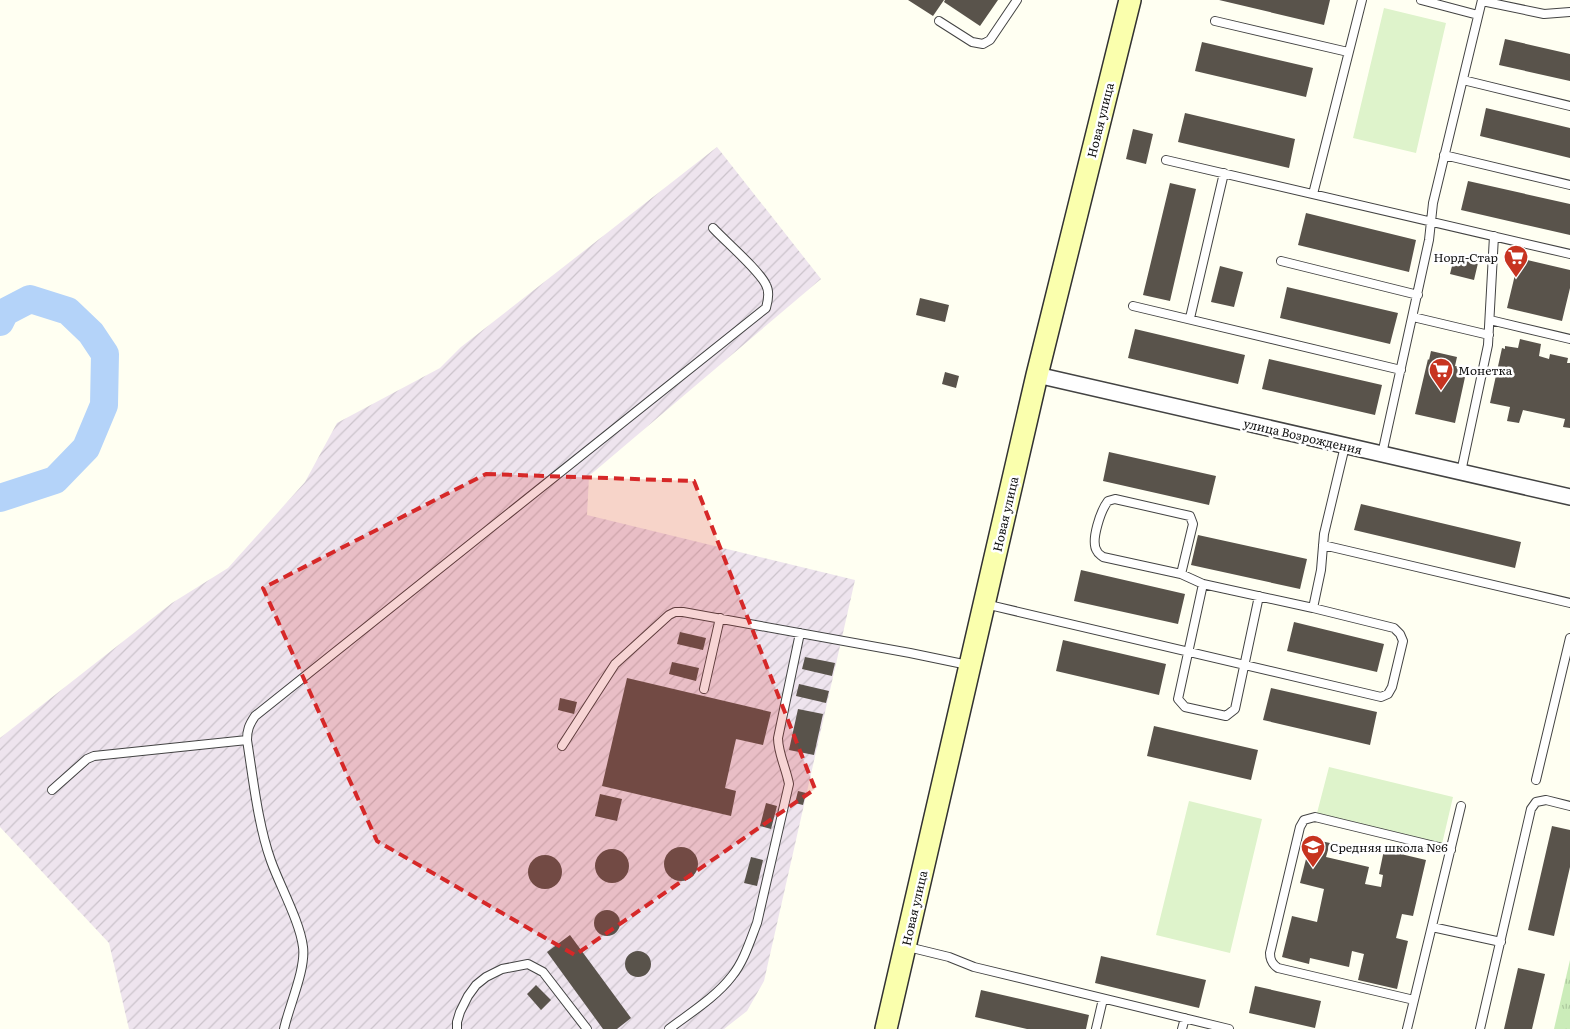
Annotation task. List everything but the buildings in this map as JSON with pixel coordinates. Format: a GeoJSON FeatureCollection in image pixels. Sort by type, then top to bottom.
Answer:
{"type":"FeatureCollection","features":[{"type":"Feature","properties":{"kind":"street","name":"Новая улица"},"geometry":{"type":"LineString","coordinates":[[886,1029],[1037,376],[1130,0]]}},
{"type":"Feature","properties":{"kind":"street","name":"улица Возрождения"},"geometry":{"type":"LineString","coordinates":[[1037,376],[1570,497]]}},
{"type":"Feature","properties":{"kind":"lane"},"geometry":{"type":"LineString","coordinates":[[940,21],[972,42],[983,44],[990,40],[1017,0]]}},
{"type":"Feature","properties":{"kind":"lane"},"geometry":{"type":"LineString","coordinates":[[1313,194],[1362,0]]}},
{"type":"Feature","properties":{"kind":"lane"},"geometry":{"type":"LineString","coordinates":[[1421,0],[1478,15]]}},
{"type":"Feature","properties":{"kind":"lane"},"geometry":{"type":"LineString","coordinates":[[1382,454],[1418,295],[1429,240],[1433,202],[1482,0],[1550,14],[1570,12]]}},
{"type":"Feature","properties":{"kind":"lane"},"geometry":{"type":"LineString","coordinates":[[1522,9],[1524,0]]}},
{"type":"Feature","properties":{"kind":"lane"},"geometry":{"type":"LineString","coordinates":[[1215,20],[1348,52]]}},
{"type":"Feature","properties":{"kind":"lane"},"geometry":{"type":"LineString","coordinates":[[1463,80],[1570,106]]}},
{"type":"Feature","properties":{"kind":"lane"},"geometry":{"type":"LineString","coordinates":[[1444,155],[1570,185]]}},
{"type":"Feature","properties":{"kind":"lane"},"geometry":{"type":"LineString","coordinates":[[1166,160],[1570,254]]}},
{"type":"Feature","properties":{"kind":"lane"},"geometry":{"type":"LineString","coordinates":[[1190,318],[1224,173]]}},
{"type":"Feature","properties":{"kind":"lane"},"geometry":{"type":"LineString","coordinates":[[284,1029],[303,963],[304,948],[300,932],[268,851],[246,740],[246,731],[254,716],[766,308],[768,297],[766,285],[756,271],[713,228]]}},
{"type":"Feature","properties":{"kind":"lane"},"geometry":{"type":"LineString","coordinates":[[1461,472],[1489,335],[1494,236]]}},
{"type":"Feature","properties":{"kind":"lane"},"geometry":{"type":"LineString","coordinates":[[1281,261],[1418,295]]}},
{"type":"Feature","properties":{"kind":"lane"},"geometry":{"type":"LineString","coordinates":[[1133,306],[1190,318],[1401,370]]}},
{"type":"Feature","properties":{"kind":"lane"},"geometry":{"type":"LineString","coordinates":[[1413,316],[1489,335]]}},
{"type":"Feature","properties":{"kind":"lane"},"geometry":{"type":"LineString","coordinates":[[1490,320],[1570,339]]}},
{"type":"Feature","properties":{"kind":"lane"},"geometry":{"type":"LineString","coordinates":[[1313,608],[1321,570],[1324,534],[1344,446]]}},
{"type":"Feature","properties":{"kind":"lane"},"geometry":{"type":"LineString","coordinates":[[984,604],[1381,697],[1388,694],[1392,687],[1403,641],[1400,634],[1394,628],[1203,584],[1181,574],[1103,557],[1097,551],[1094,542],[1102,510],[1108,501],[1116,499],[1190,516],[1193,524],[1181,574]]}},
{"type":"Feature","properties":{"kind":"lane"},"geometry":{"type":"LineString","coordinates":[[1324,545],[1570,604]]}},
{"type":"Feature","properties":{"kind":"lane"},"geometry":{"type":"LineString","coordinates":[[1203,584],[1178,699],[1185,707],[1226,716],[1235,708],[1259,596]]}},
{"type":"Feature","properties":{"kind":"lane"},"geometry":{"type":"LineString","coordinates":[[562,746],[611,670],[669,615],[675,612],[800,632],[923,655],[970,666]]}},
{"type":"Feature","properties":{"kind":"lane"},"geometry":{"type":"LineString","coordinates":[[704,689],[720,618]]}},
{"type":"Feature","properties":{"kind":"lane"},"geometry":{"type":"LineString","coordinates":[[669,1029],[718,991],[732,976],[752,938],[789,784],[787,772],[778,748],[778,738],[800,632]]}},
{"type":"Feature","properties":{"kind":"lane"},"geometry":{"type":"LineString","coordinates":[[1536,780],[1570,638]]}},
{"type":"Feature","properties":{"kind":"lane"},"geometry":{"type":"LineString","coordinates":[[52,790],[87,759],[94,756],[246,740]]}},
{"type":"Feature","properties":{"kind":"lane"},"geometry":{"type":"LineString","coordinates":[[1480,1029],[1531,809],[1536,802],[1546,800],[1570,806]]}},
{"type":"Feature","properties":{"kind":"lane"},"geometry":{"type":"LineString","coordinates":[[1407,1029],[1461,806]]}},
{"type":"Feature","properties":{"kind":"lane"},"geometry":{"type":"LineString","coordinates":[[1414,1000],[1278,968],[1273,965],[1270,953],[1298,836],[1304,820],[1315,818],[1451,850]]}},
{"type":"Feature","properties":{"kind":"lane"},"geometry":{"type":"LineString","coordinates":[[1432,927],[1501,942]]}},
{"type":"Feature","properties":{"kind":"lane"},"geometry":{"type":"LineString","coordinates":[[906,946],[949,957],[974,967],[1229,1029]]}},
{"type":"Feature","properties":{"kind":"lane"},"geometry":{"type":"LineString","coordinates":[[457,1029],[460,1012],[476,985],[486,977],[502,970],[528,964],[543,972],[587,1029]]}},
{"type":"Feature","properties":{"kind":"lane"},"geometry":{"type":"LineString","coordinates":[[1096,1029],[1103,999]]}},
{"type":"Feature","properties":{"kind":"lane"},"geometry":{"type":"LineString","coordinates":[[1182,1029],[1185,1018]]}},
{"type":"Feature","properties":{"kind":"highlighted area"},"geometry":{"type":"Polygon","coordinates":[[[486,474],[694,481],[815,789],[575,955],[377,841],[263,588],[486,474]]]}},
{"type":"Feature","properties":{"kind":"shaded area"},"geometry":{"type":"Polygon","coordinates":[[[717,147],[821,279],[589,476],[587,515],[855,580],[764,981],[747,1011],[724,1029],[129,1029],[109,943],[0,827],[0,738],[172,603],[228,568],[305,482],[337,423],[440,368],[461,347],[717,147]]]}},
{"type":"Feature","properties":{"kind":"green space"},"geometry":{"type":"Polygon","coordinates":[[[1384,8],[1446,23],[1416,153],[1353,138],[1384,8]]]}},
{"type":"Feature","properties":{"kind":"green space"},"geometry":{"type":"Polygon","coordinates":[[[1329,767],[1453,797],[1442,844],[1317,813],[1329,767]]]}},
{"type":"Feature","properties":{"kind":"green space"},"geometry":{"type":"Polygon","coordinates":[[[1189,801],[1262,819],[1230,953],[1156,935],[1189,801]]]}},
{"type":"Feature","properties":{"kind":"green space"},"geometry":{"type":"Polygon","coordinates":[[[1570,960],[1570,1029],[1554,1029],[1570,960]]]}},
{"type":"Feature","properties":{"kind":"waterway"},"geometry":{"type":"LineString","coordinates":[[0,322],[5,312],[30,299],[68,311],[91,333],[105,354],[104,405],[86,448],[55,480],[0,498]]}},
{"type":"Feature","properties":{"kind":"place","name":"Норд-Стар"},"geometry":{"type":"Point","coordinates":[1516,278]}},
{"type":"Feature","properties":{"kind":"place","name":"Монетка"},"geometry":{"type":"Point","coordinates":[1441,391]}},
{"type":"Feature","properties":{"kind":"place","name":"Средняя школа №6"},"geometry":{"type":"Point","coordinates":[1313,868]}}]}
